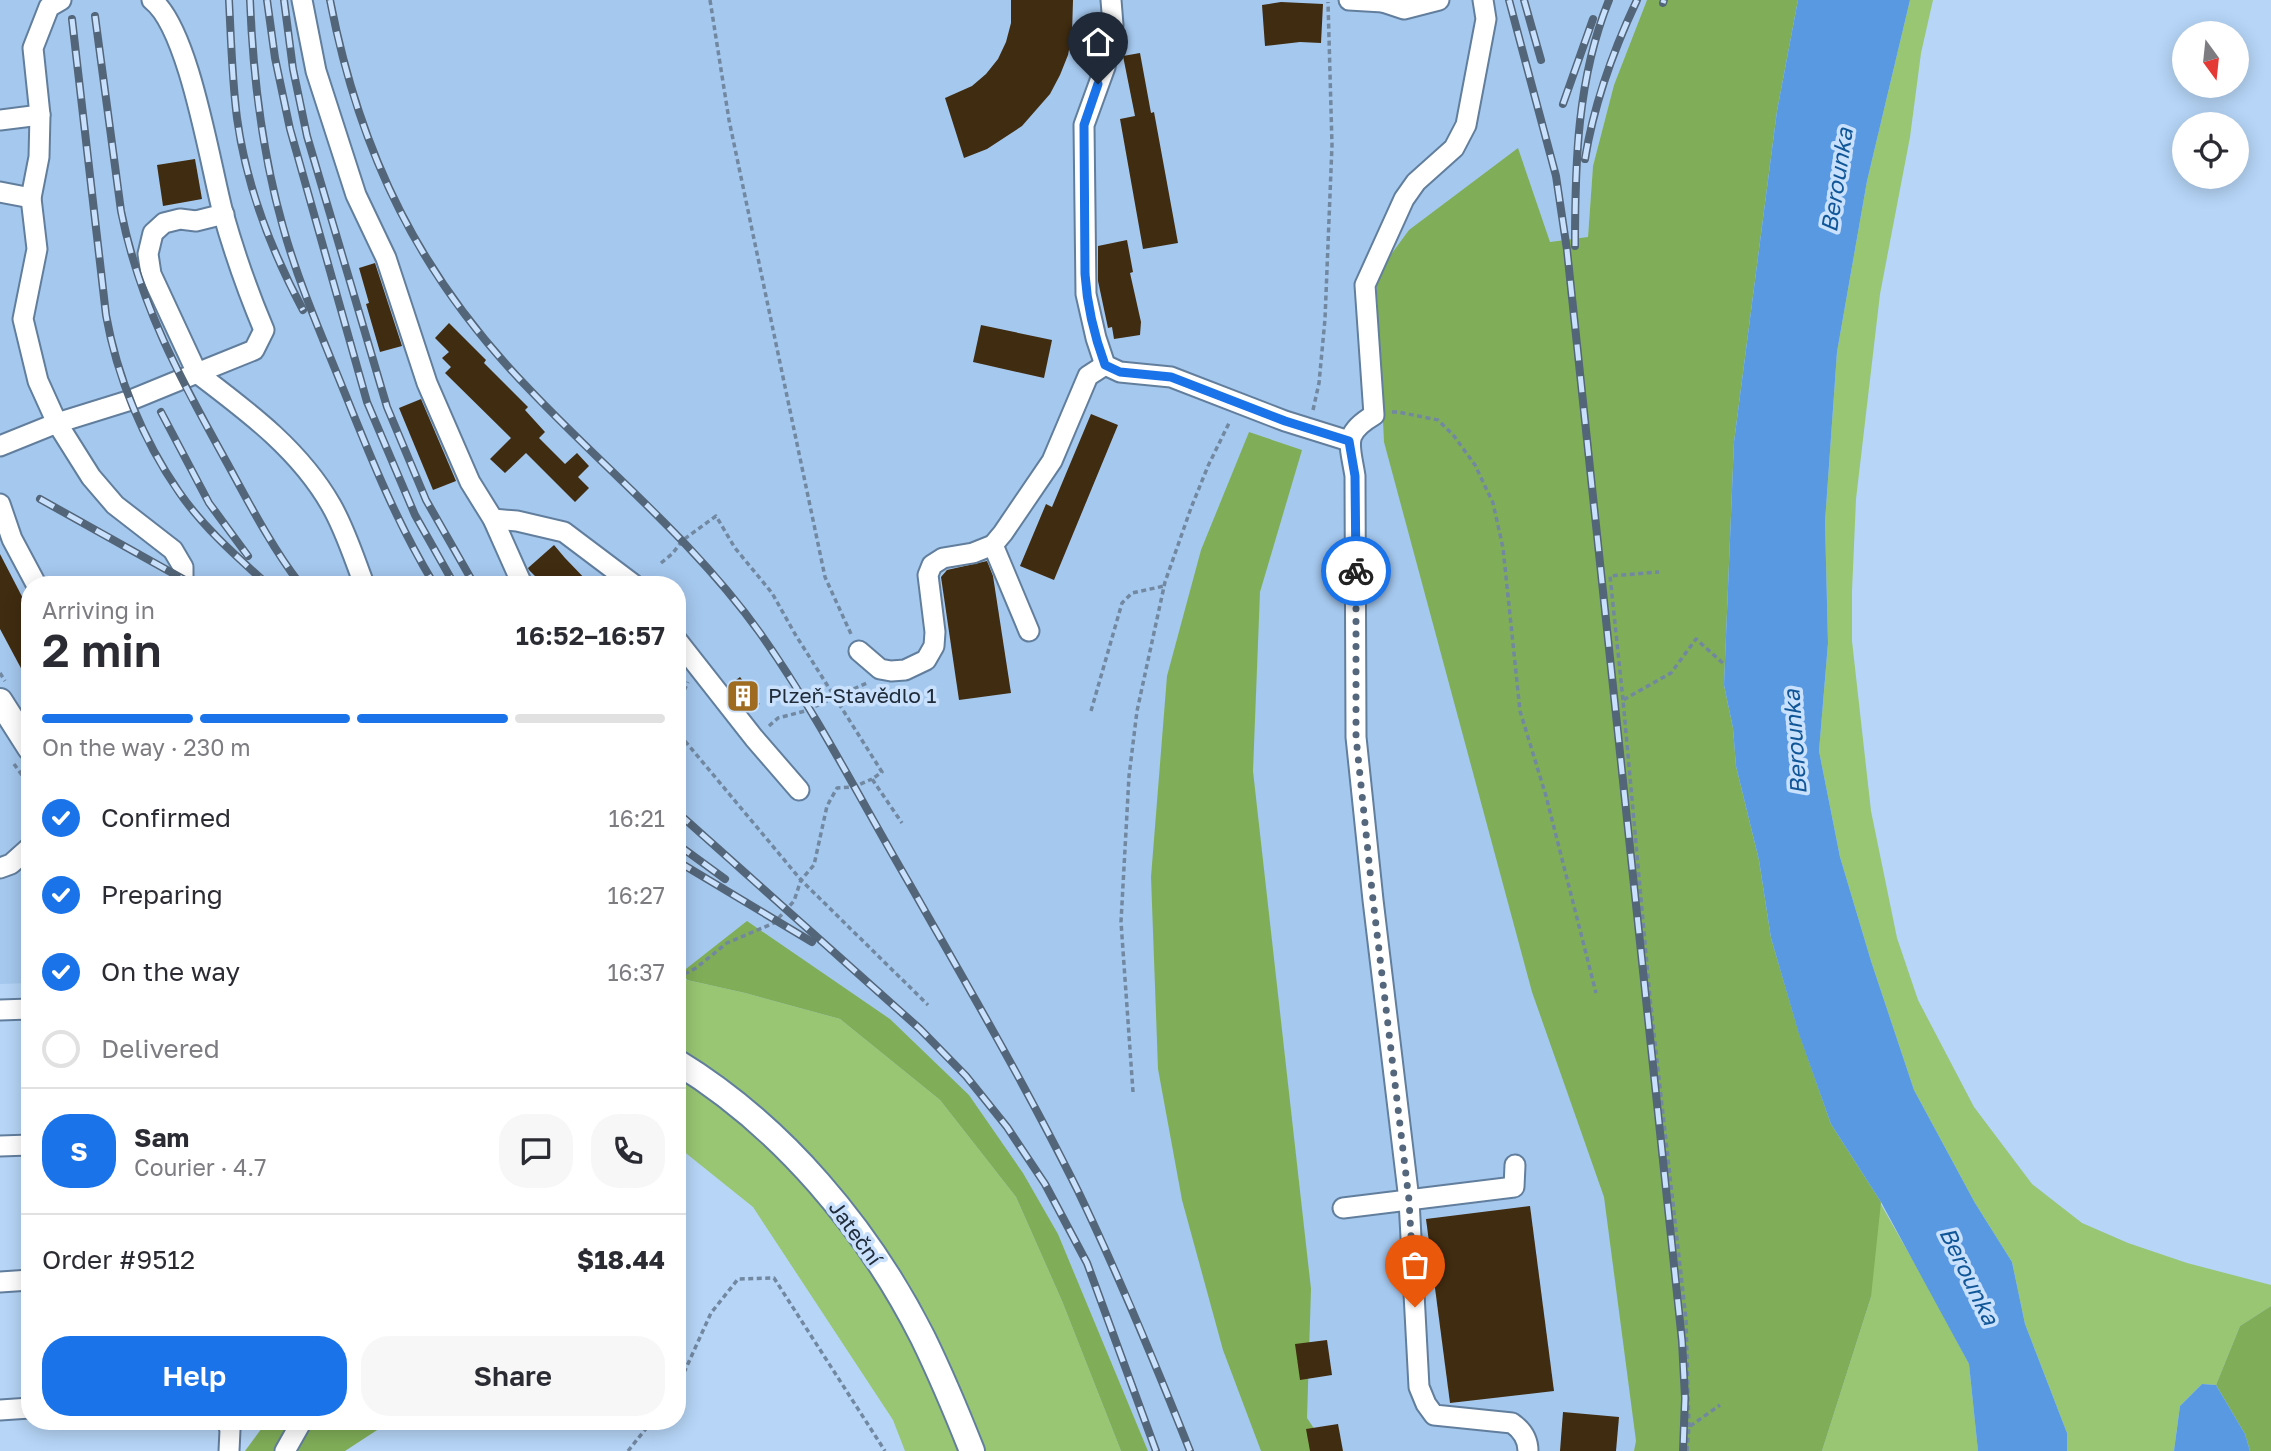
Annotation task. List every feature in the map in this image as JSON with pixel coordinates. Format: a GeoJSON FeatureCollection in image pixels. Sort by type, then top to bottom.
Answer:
{"type":"FeatureCollection","features":[{"type":"Feature","properties":{"kind":"main road"},"geometry":{"type":"LineString","coordinates":[[0,701],[21,734]]}},
{"type":"Feature","properties":{"kind":"main road","name":"Jateční"},"geometry":{"type":"LineString","coordinates":[[686,1067],[776,1139],[838,1207],[870,1250],[922,1337],[972,1451]]}},
{"type":"Feature","properties":{"kind":"lane"},"geometry":{"type":"LineString","coordinates":[[61,0],[49,7],[33,48],[40,115],[39,157],[31,198],[37,249],[23,319],[38,381],[57,423],[91,477],[115,505],[173,550],[183,567],[183,576]]}},
{"type":"Feature","properties":{"kind":"lane"},"geometry":{"type":"LineString","coordinates":[[0,446],[57,423],[131,400],[254,350],[264,330],[224,214],[198,105],[181,50],[160,6],[152,0]]}},
{"type":"Feature","properties":{"kind":"lane"},"geometry":{"type":"LineString","coordinates":[[302,0],[316,71],[356,195],[386,258],[427,383],[470,482],[494,519],[519,576]]}},
{"type":"Feature","properties":{"kind":"lane"},"geometry":{"type":"LineString","coordinates":[[1111,0],[1113,26],[1105,67],[1084,125],[1086,284],[1096,338],[1105,365],[1120,372],[1171,377],[1349,441]]}},
{"type":"Feature","properties":{"kind":"lane"},"geometry":{"type":"LineString","coordinates":[[1349,0],[1384,1],[1404,9],[1439,0]]}},
{"type":"Feature","properties":{"kind":"lane"},"geometry":{"type":"LineString","coordinates":[[1482,0],[1486,19],[1466,125],[1454,148],[1416,182],[1404,199],[1365,285],[1374,415],[1358,424],[1349,441],[1355,476],[1356,737],[1409,1200],[1419,1387],[1434,1415],[1513,1423],[1521,1429],[1528,1443],[1528,1451]]}},
{"type":"Feature","properties":{"kind":"lane"},"geometry":{"type":"LineString","coordinates":[[0,120],[40,115]]}},
{"type":"Feature","properties":{"kind":"lane"},"geometry":{"type":"LineString","coordinates":[[0,192],[31,198]]}},
{"type":"Feature","properties":{"kind":"lane"},"geometry":{"type":"LineString","coordinates":[[224,214],[197,221],[180,219],[164,223],[153,233],[148,254],[151,274],[197,373],[289,449],[331,505],[361,576]]}},
{"type":"Feature","properties":{"kind":"lane"},"geometry":{"type":"LineString","coordinates":[[859,652],[880,669],[891,671],[905,670],[926,660],[934,646],[935,632],[928,575],[932,565],[943,558],[973,553],[993,545],[1052,461],[1088,376],[1105,365]]}},
{"type":"Feature","properties":{"kind":"lane"},"geometry":{"type":"LineString","coordinates":[[0,504],[12,539],[32,576]]}},
{"type":"Feature","properties":{"kind":"lane"},"geometry":{"type":"LineString","coordinates":[[494,519],[517,520],[564,531],[623,576]]}},
{"type":"Feature","properties":{"kind":"lane"},"geometry":{"type":"LineString","coordinates":[[993,545],[1029,631]]}},
{"type":"Feature","properties":{"kind":"lane"},"geometry":{"type":"LineString","coordinates":[[686,651],[799,790]]}},
{"type":"Feature","properties":{"kind":"lane"},"geometry":{"type":"LineString","coordinates":[[0,868],[11,864],[21,855]]}},
{"type":"Feature","properties":{"kind":"lane"},"geometry":{"type":"LineString","coordinates":[[0,1010],[21,1009]]}},
{"type":"Feature","properties":{"kind":"lane"},"geometry":{"type":"LineString","coordinates":[[0,1146],[21,1145]]}},
{"type":"Feature","properties":{"kind":"lane"},"geometry":{"type":"LineString","coordinates":[[1343,1208],[1514,1187],[1515,1165]]}},
{"type":"Feature","properties":{"kind":"lane"},"geometry":{"type":"LineString","coordinates":[[0,1282],[21,1281]]}},
{"type":"Feature","properties":{"kind":"lane"},"geometry":{"type":"LineString","coordinates":[[0,1410],[21,1409]]}},
{"type":"Feature","properties":{"kind":"lane"},"geometry":{"type":"LineString","coordinates":[[229,1451],[230,1430]]}},
{"type":"Feature","properties":{"kind":"lane"},"geometry":{"type":"LineString","coordinates":[[285,1451],[297,1430]]}},
{"type":"Feature","properties":{"kind":"path"},"geometry":{"type":"LineString","coordinates":[[710,0],[729,120],[825,577],[859,652]]}},
{"type":"Feature","properties":{"kind":"path"},"geometry":{"type":"LineString","coordinates":[[1308,428],[1319,383],[1325,319],[1332,145],[1328,0]]}},
{"type":"Feature","properties":{"kind":"path"},"geometry":{"type":"LineString","coordinates":[[1133,1093],[1121,922],[1129,776],[1137,711],[1164,586],[1199,487],[1238,403]]}},
{"type":"Feature","properties":{"kind":"path"},"geometry":{"type":"LineString","coordinates":[[1374,415],[1398,412],[1438,420],[1454,436],[1475,465],[1493,503],[1503,548],[1520,711],[1546,796],[1596,992]]}},
{"type":"Feature","properties":{"kind":"path"},"geometry":{"type":"LineString","coordinates":[[662,563],[683,540],[716,516],[735,548],[772,593],[882,772],[854,787],[836,788],[827,806],[814,864],[801,880],[794,901],[774,923],[727,943],[686,973]]}},
{"type":"Feature","properties":{"kind":"path"},"geometry":{"type":"LineString","coordinates":[[1659,572],[1610,576],[1650,998],[1686,1319],[1689,1427],[1686,1451]]}},
{"type":"Feature","properties":{"kind":"path"},"geometry":{"type":"LineString","coordinates":[[1091,711],[1122,603],[1132,593],[1164,586]]}},
{"type":"Feature","properties":{"kind":"path"},"geometry":{"type":"LineString","coordinates":[[1623,700],[1671,673],[1696,639],[1725,665]]}},
{"type":"Feature","properties":{"kind":"path"},"geometry":{"type":"LineString","coordinates":[[754,738],[778,719],[805,711],[891,671]]}},
{"type":"Feature","properties":{"kind":"path"},"geometry":{"type":"LineString","coordinates":[[686,742],[801,880],[928,1005]]}},
{"type":"Feature","properties":{"kind":"path"},"geometry":{"type":"LineString","coordinates":[[872,779],[902,823]]}},
{"type":"Feature","properties":{"kind":"path"},"geometry":{"type":"LineString","coordinates":[[686,1368],[711,1312],[738,1279],[774,1278],[885,1451]]}},
{"type":"Feature","properties":{"kind":"path"},"geometry":{"type":"LineString","coordinates":[[1689,1427],[1720,1405]]}},
{"type":"Feature","properties":{"kind":"path"},"geometry":{"type":"LineString","coordinates":[[628,1451],[645,1430]]}},
{"type":"Feature","properties":{"kind":"shaded area"},"geometry":{"type":"Polygon","coordinates":[[[0,0],[1647,0],[1614,85],[1593,166],[1588,237],[1700,1451],[1148,1451],[1058,1234],[1023,1173],[969,1095],[890,1019],[747,922],[686,969],[686,576],[21,576],[21,983],[0,984],[0,0]]]}},
{"type":"Feature","properties":{"kind":"green space"},"geometry":{"type":"Polygon","coordinates":[[[1647,0],[1798,0],[1777,111],[1734,442],[1724,685],[1733,728],[1736,766],[1759,860],[1771,938],[1799,1033],[1831,1124],[1881,1202],[1871,1297],[1822,1451],[1634,1451],[1636,1441],[1604,1197],[1532,992],[1384,442],[1376,275],[1409,230],[1518,148],[1550,242],[1588,237],[1593,166],[1614,85],[1647,0]]]}},
{"type":"Feature","properties":{"kind":"green space"},"geometry":{"type":"Polygon","coordinates":[[[1910,0],[1933,0],[1921,53],[1910,137],[1880,294],[1856,499],[1852,641],[1871,811],[1897,938],[1918,1000],[1974,1107],[2032,1184],[2082,1223],[2128,1243],[2187,1263],[2271,1285],[2271,1306],[2240,1326],[2216,1385],[2202,1384],[2180,1406],[2174,1451],[2067,1451],[2067,1433],[2025,1324],[2012,1262],[1975,1203],[1914,1090],[1840,857],[1819,751],[1828,643],[1825,522],[1837,352],[1867,181],[1910,0]]]}},
{"type":"Feature","properties":{"kind":"green space"},"geometry":{"type":"Polygon","coordinates":[[[1249,432],[1302,450],[1260,592],[1253,771],[1311,1289],[1307,1418],[1329,1451],[1261,1451],[1223,1350],[1182,1200],[1158,1069],[1151,877],[1167,676],[1201,550],[1249,432]]]}},
{"type":"Feature","properties":{"kind":"green space"},"geometry":{"type":"Polygon","coordinates":[[[747,921],[890,1019],[969,1095],[1023,1173],[1058,1234],[1148,1451],[1121,1451],[1062,1301],[1016,1197],[940,1100],[840,1019],[687,980],[686,969],[747,921]]]}},
{"type":"Feature","properties":{"kind":"green space"},"geometry":{"type":"Polygon","coordinates":[[[686,980],[840,1019],[940,1100],[1016,1197],[1062,1301],[1121,1451],[905,1451],[893,1420],[753,1207],[686,1153],[686,980]]]}},
{"type":"Feature","properties":{"kind":"green space"},"geometry":{"type":"Polygon","coordinates":[[[1871,1187],[1969,1364],[1978,1451],[1822,1451],[1871,1297],[1871,1187]]]}},
{"type":"Feature","properties":{"kind":"green space"},"geometry":{"type":"Polygon","coordinates":[[[2271,1306],[2271,1451],[2250,1451],[2245,1434],[2216,1385],[2240,1326],[2271,1306]]]}},
{"type":"Feature","properties":{"kind":"green space"},"geometry":{"type":"Polygon","coordinates":[[[260,1430],[377,1430],[345,1451],[245,1451],[260,1430]]]}},
{"type":"Feature","properties":{"kind":"water","name":"Berounka"},"geometry":{"type":"Polygon","coordinates":[[[1798,0],[1910,0],[1867,181],[1837,352],[1825,522],[1828,643],[1819,751],[1840,857],[1914,1090],[1975,1203],[2012,1262],[2025,1324],[2067,1433],[2067,1451],[1978,1451],[1969,1364],[1881,1202],[1831,1124],[1799,1034],[1771,938],[1759,860],[1736,766],[1733,728],[1724,685],[1734,442],[1777,111],[1798,0]]]}},
{"type":"Feature","properties":{"kind":"water"},"geometry":{"type":"Polygon","coordinates":[[[2202,1384],[2216,1385],[2245,1434],[2250,1451],[2174,1451],[2180,1406],[2202,1384]]]}},
{"type":"Feature","properties":{"kind":"building"},"geometry":{"type":"Polygon","coordinates":[[[1011,0],[1073,0],[1068,55],[1050,94],[1022,126],[987,149],[964,158],[945,98],[972,86],[998,59],[1011,23],[1011,0]]]}},
{"type":"Feature","properties":{"kind":"building"},"geometry":{"type":"Polygon","coordinates":[[[1281,2],[1323,4],[1321,43],[1300,42],[1265,46],[1262,5],[1281,2]]]}},
{"type":"Feature","properties":{"kind":"building"},"geometry":{"type":"Polygon","coordinates":[[[1140,53],[1151,113],[1154,112],[1178,243],[1143,249],[1120,119],[1135,116],[1123,56],[1140,53]]]}},
{"type":"Feature","properties":{"kind":"building"},"geometry":{"type":"Polygon","coordinates":[[[195,159],[202,199],[163,206],[157,165],[195,159]]]}},
{"type":"Feature","properties":{"kind":"building"},"geometry":{"type":"Polygon","coordinates":[[[1127,240],[1133,272],[1130,273],[1141,322],[1140,335],[1114,339],[1112,327],[1108,328],[1098,281],[1098,246],[1127,240]]]}},
{"type":"Feature","properties":{"kind":"building"},"geometry":{"type":"Polygon","coordinates":[[[375,263],[402,346],[380,352],[359,268],[375,263]]]}},
{"type":"Feature","properties":{"kind":"building"},"geometry":{"type":"Polygon","coordinates":[[[449,323],[528,407],[525,410],[545,432],[539,438],[565,464],[577,453],[589,466],[578,477],[589,488],[575,502],[526,453],[505,473],[490,459],[511,438],[445,373],[451,367],[442,358],[449,352],[435,338],[449,323]]]}},
{"type":"Feature","properties":{"kind":"building"},"geometry":{"type":"Polygon","coordinates":[[[981,325],[1052,340],[1044,378],[973,362],[981,325]]]}},
{"type":"Feature","properties":{"kind":"building"},"geometry":{"type":"Polygon","coordinates":[[[421,399],[456,481],[433,490],[399,408],[421,399]]]}},
{"type":"Feature","properties":{"kind":"building"},"geometry":{"type":"Polygon","coordinates":[[[1091,414],[1118,425],[1054,580],[1020,566],[1046,504],[1052,507],[1091,414]]]}},
{"type":"Feature","properties":{"kind":"building"},"geometry":{"type":"Polygon","coordinates":[[[554,545],[582,576],[535,576],[528,568],[554,545]]]}},
{"type":"Feature","properties":{"kind":"building"},"geometry":{"type":"Polygon","coordinates":[[[0,554],[21,595],[21,668],[0,629],[0,554]]]}},
{"type":"Feature","properties":{"kind":"building"},"geometry":{"type":"Polygon","coordinates":[[[987,561],[993,576],[1011,693],[959,700],[941,577],[947,570],[987,561]]]}},
{"type":"Feature","properties":{"kind":"building","name":"Plzeň-Stavědlo 1"},"geometry":{"type":"Polygon","coordinates":[[[740,677],[760,704],[749,712],[728,686],[740,677]]]}},
{"type":"Feature","properties":{"kind":"building"},"geometry":{"type":"Polygon","coordinates":[[[1530,1206],[1554,1391],[1450,1403],[1426,1219],[1530,1206]]]}},
{"type":"Feature","properties":{"kind":"building"},"geometry":{"type":"Polygon","coordinates":[[[1327,1340],[1332,1375],[1300,1380],[1295,1344],[1327,1340]]]}},
{"type":"Feature","properties":{"kind":"building"},"geometry":{"type":"Polygon","coordinates":[[[1563,1412],[1619,1417],[1616,1451],[1560,1451],[1563,1412]]]}},
{"type":"Feature","properties":{"kind":"building"},"geometry":{"type":"Polygon","coordinates":[[[1338,1424],[1343,1451],[1310,1451],[1306,1429],[1338,1424]]]}},
{"type":"Feature","properties":{"kind":"railway"},"geometry":{"type":"LineString","coordinates":[[229,0],[235,103],[241,143],[261,217],[303,310]]}},
{"type":"Feature","properties":{"kind":"railway"},"geometry":{"type":"LineString","coordinates":[[250,0],[253,57],[264,143],[289,249],[312,313],[376,468],[397,516],[430,576]]}},
{"type":"Feature","properties":{"kind":"railway"},"geometry":{"type":"LineString","coordinates":[[267,0],[275,58],[290,129],[367,402],[415,515],[449,576]]}},
{"type":"Feature","properties":{"kind":"railway"},"geometry":{"type":"LineString","coordinates":[[284,0],[293,69],[307,136],[387,407],[426,500],[469,576]]}},
{"type":"Feature","properties":{"kind":"railway"},"geometry":{"type":"LineString","coordinates":[[330,0],[358,110],[377,162],[426,258],[491,347],[559,420],[679,537],[734,599],[760,633],[819,725],[996,1036],[1058,1152],[1122,1287],[1190,1451]]}},
{"type":"Feature","properties":{"kind":"railway"},"geometry":{"type":"LineString","coordinates":[[1509,0],[1556,176],[1567,250],[1682,1341],[1685,1398],[1683,1451]]}},
{"type":"Feature","properties":{"kind":"railway"},"geometry":{"type":"LineString","coordinates":[[1524,0],[1541,60]]}},
{"type":"Feature","properties":{"kind":"railway"},"geometry":{"type":"LineString","coordinates":[[1575,246],[1577,153],[1584,91],[1598,30],[1609,0]]}},
{"type":"Feature","properties":{"kind":"railway"},"geometry":{"type":"LineString","coordinates":[[1585,159],[1605,78],[1637,0]]}},
{"type":"Feature","properties":{"kind":"railway"},"geometry":{"type":"LineString","coordinates":[[95,16],[121,211],[150,310],[193,400],[261,524],[294,576]]}},
{"type":"Feature","properties":{"kind":"railway"},"geometry":{"type":"LineString","coordinates":[[72,19],[106,315],[124,385],[154,451],[188,505],[258,576]]}},
{"type":"Feature","properties":{"kind":"railway"},"geometry":{"type":"LineString","coordinates":[[1563,104],[1593,19]]}},
{"type":"Feature","properties":{"kind":"railway"},"geometry":{"type":"LineString","coordinates":[[161,412],[209,503],[248,556]]}},
{"type":"Feature","properties":{"kind":"railway"},"geometry":{"type":"LineString","coordinates":[[40,499],[178,576]]}},
{"type":"Feature","properties":{"kind":"railway"},"geometry":{"type":"LineString","coordinates":[[686,820],[920,1029],[966,1076],[1007,1127],[1045,1184],[1087,1263],[1156,1451]]}},
{"type":"Feature","properties":{"kind":"railway"},"geometry":{"type":"LineString","coordinates":[[686,851],[725,879]]}},
{"type":"Feature","properties":{"kind":"railway"},"geometry":{"type":"LineString","coordinates":[[686,866],[812,942]]}},
{"type":"Feature","properties":{"kind":"way so far"},"geometry":{"type":"LineString","coordinates":[[1356,571],[1356,737],[1409,1200],[1415,1307]]}},
{"type":"Feature","properties":{"kind":"place","name":"Plzeň-Stavědlo 1"},"geometry":{"type":"Point","coordinates":[743,696]}},
{"type":"Feature","properties":{"kind":"route"},"geometry":{"type":"LineString","coordinates":[[1098,84],[1084,125],[1085,274],[1086,294],[1105,365],[1120,372],[1171,377],[1285,421],[1349,441],[1355,476],[1356,571]]}}]}
